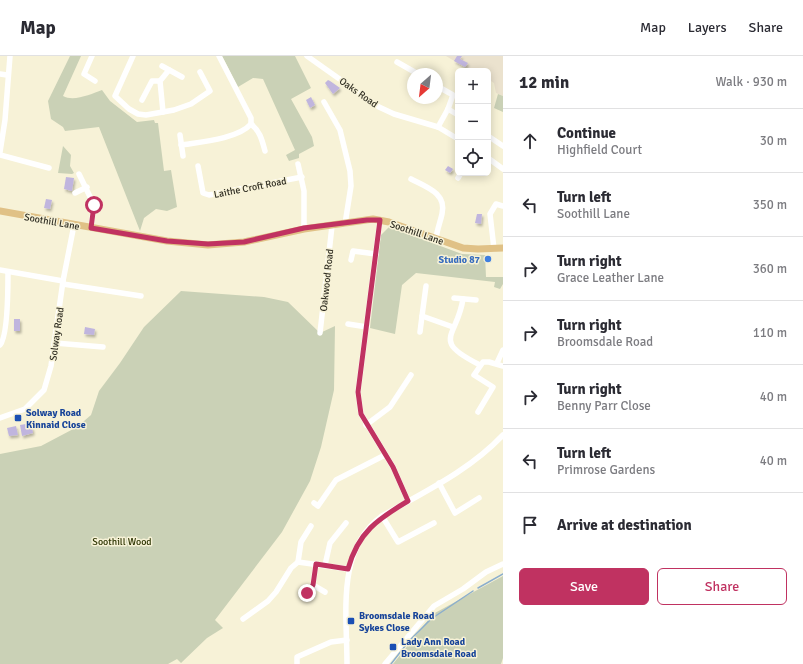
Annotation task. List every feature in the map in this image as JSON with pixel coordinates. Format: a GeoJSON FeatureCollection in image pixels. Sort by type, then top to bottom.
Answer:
{"type":"FeatureCollection","features":[{"type":"Feature","properties":{"kind":"main road","name":"Soothill Lane"},"geometry":{"type":"LineString","coordinates":[[0,211],[167,241],[208,244],[244,242],[304,228],[332,226],[367,220],[380,220],[463,248],[503,248]]}},
{"type":"Feature","properties":{"kind":"street"},"geometry":{"type":"LineString","coordinates":[[10,56],[7,75],[5,120],[0,153],[49,168]]}},
{"type":"Feature","properties":{"kind":"street"},"geometry":{"type":"LineString","coordinates":[[92,56],[84,74],[96,81]]}},
{"type":"Feature","properties":{"kind":"street"},"geometry":{"type":"LineString","coordinates":[[133,56],[115,96],[129,109],[138,114],[163,112],[191,104],[210,91],[200,72]]}},
{"type":"Feature","properties":{"kind":"street"},"geometry":{"type":"LineString","coordinates":[[181,144],[210,140],[235,133],[246,129],[251,124],[251,118],[219,56]]}},
{"type":"Feature","properties":{"kind":"street","name":"Oaks Road"},"geometry":{"type":"LineString","coordinates":[[307,56],[379,107],[438,127],[455,137]]}},
{"type":"Feature","properties":{"kind":"street"},"geometry":{"type":"LineString","coordinates":[[397,62],[408,68]]}},
{"type":"Feature","properties":{"kind":"street"},"geometry":{"type":"LineString","coordinates":[[162,66],[182,77]]}},
{"type":"Feature","properties":{"kind":"street"},"geometry":{"type":"LineString","coordinates":[[163,112],[160,81],[169,70]]}},
{"type":"Feature","properties":{"kind":"street"},"geometry":{"type":"LineString","coordinates":[[0,74],[7,75]]}},
{"type":"Feature","properties":{"kind":"street"},"geometry":{"type":"LineString","coordinates":[[142,100],[152,81],[160,81]]}},
{"type":"Feature","properties":{"kind":"street"},"geometry":{"type":"LineString","coordinates":[[438,127],[448,109],[452,95],[443,90]]}},
{"type":"Feature","properties":{"kind":"street"},"geometry":{"type":"LineString","coordinates":[[324,102],[340,130],[350,171],[350,186],[345,224]]}},
{"type":"Feature","properties":{"kind":"street"},"geometry":{"type":"LineString","coordinates":[[448,109],[455,113]]}},
{"type":"Feature","properties":{"kind":"street"},"geometry":{"type":"LineString","coordinates":[[251,124],[261,135],[265,152]]}},
{"type":"Feature","properties":{"kind":"street"},"geometry":{"type":"LineString","coordinates":[[180,135],[183,156]]}},
{"type":"Feature","properties":{"kind":"street"},"geometry":{"type":"LineString","coordinates":[[491,138],[503,146]]}},
{"type":"Feature","properties":{"kind":"street"},"geometry":{"type":"LineString","coordinates":[[491,160],[503,169]]}},
{"type":"Feature","properties":{"kind":"street"},"geometry":{"type":"LineString","coordinates":[[298,164],[304,191],[304,228]]}},
{"type":"Feature","properties":{"kind":"street","name":"Laithe Croft Road"},"geometry":{"type":"LineString","coordinates":[[198,166],[203,193],[209,195],[302,177]]}},
{"type":"Feature","properties":{"kind":"street"},"geometry":{"type":"LineString","coordinates":[[79,174],[94,205],[91,228]]}},
{"type":"Feature","properties":{"kind":"street"},"geometry":{"type":"LineString","coordinates":[[411,179],[436,192],[443,202],[436,239]]}},
{"type":"Feature","properties":{"kind":"street"},"geometry":{"type":"LineString","coordinates":[[75,194],[87,188]]}},
{"type":"Feature","properties":{"kind":"street"},"geometry":{"type":"LineString","coordinates":[[494,249],[490,214],[496,204],[503,206]]}},
{"type":"Feature","properties":{"kind":"street"},"geometry":{"type":"LineString","coordinates":[[380,220],[358,392],[361,414],[393,467],[408,501]]}},
{"type":"Feature","properties":{"kind":"street","name":"Solway Road"},"geometry":{"type":"LineString","coordinates":[[0,418],[25,409],[44,390],[51,366],[63,282],[74,225]]}},
{"type":"Feature","properties":{"kind":"street","name":"Oakwood Road"},"geometry":{"type":"LineString","coordinates":[[320,333],[332,226]]}},
{"type":"Feature","properties":{"kind":"street"},"geometry":{"type":"LineString","coordinates":[[351,260],[353,251],[376,254]]}},
{"type":"Feature","properties":{"kind":"street"},"geometry":{"type":"LineString","coordinates":[[0,270],[141,296]]}},
{"type":"Feature","properties":{"kind":"street"},"geometry":{"type":"LineString","coordinates":[[0,346],[3,342],[6,323],[8,272]]}},
{"type":"Feature","properties":{"kind":"street"},"geometry":{"type":"LineString","coordinates":[[420,332],[426,286]]}},
{"type":"Feature","properties":{"kind":"street"},"geometry":{"type":"LineString","coordinates":[[454,298],[476,300]]}},
{"type":"Feature","properties":{"kind":"street"},"geometry":{"type":"LineString","coordinates":[[463,299],[461,312],[453,327],[450,341],[454,351],[480,365]]}},
{"type":"Feature","properties":{"kind":"street"},"geometry":{"type":"LineString","coordinates":[[422,316],[453,327]]}},
{"type":"Feature","properties":{"kind":"street"},"geometry":{"type":"LineString","coordinates":[[348,324],[367,327]]}},
{"type":"Feature","properties":{"kind":"street"},"geometry":{"type":"LineString","coordinates":[[55,342],[103,347]]}},
{"type":"Feature","properties":{"kind":"street"},"geometry":{"type":"LineString","coordinates":[[496,363],[503,350]]}},
{"type":"Feature","properties":{"kind":"street"},"geometry":{"type":"LineString","coordinates":[[478,412],[493,387],[474,375],[483,362],[496,363],[503,366]]}},
{"type":"Feature","properties":{"kind":"street"},"geometry":{"type":"LineString","coordinates":[[366,424],[390,407],[411,375]]}},
{"type":"Feature","properties":{"kind":"street"},"geometry":{"type":"LineString","coordinates":[[347,664],[348,569],[354,552],[363,536],[370,526],[382,516],[439,483],[489,450],[503,435]]}},
{"type":"Feature","properties":{"kind":"street"},"geometry":{"type":"LineString","coordinates":[[314,503],[318,506],[336,480],[385,455]]}},
{"type":"Feature","properties":{"kind":"street"},"geometry":{"type":"LineString","coordinates":[[439,483],[454,513],[479,498]]}},
{"type":"Feature","properties":{"kind":"street"},"geometry":{"type":"LineString","coordinates":[[382,516],[398,542],[434,522]]}},
{"type":"Feature","properties":{"kind":"street"},"geometry":{"type":"LineString","coordinates":[[325,565],[330,544],[346,523]]}},
{"type":"Feature","properties":{"kind":"street"},"geometry":{"type":"LineString","coordinates":[[243,619],[268,601],[298,562],[301,542],[310,526]]}},
{"type":"Feature","properties":{"kind":"street"},"geometry":{"type":"LineString","coordinates":[[298,562],[348,569]]}},
{"type":"Feature","properties":{"kind":"street"},"geometry":{"type":"LineString","coordinates":[[307,593],[313,585],[316,564]]}},
{"type":"Feature","properties":{"kind":"street"},"geometry":{"type":"LineString","coordinates":[[385,664],[434,606],[463,589],[486,572],[503,564]]}},
{"type":"Feature","properties":{"kind":"street"},"geometry":{"type":"LineString","coordinates":[[313,585],[325,592]]}},
{"type":"Feature","properties":{"kind":"street"},"geometry":{"type":"LineString","coordinates":[[297,664],[297,657],[331,642],[347,640]]}},
{"type":"Feature","properties":{"kind":"shaded area"},"geometry":{"type":"Polygon","coordinates":[[[446,56],[503,56],[503,96],[496,93],[494,83],[491,81],[491,68],[466,68],[446,56]]]}},
{"type":"Feature","properties":{"kind":"green space"},"geometry":{"type":"Polygon","coordinates":[[[70,56],[81,56],[63,96],[67,98],[77,98],[102,90],[110,101],[137,122],[154,120],[155,123],[158,123],[164,171],[171,170],[177,207],[167,211],[156,209],[144,218],[140,231],[99,127],[65,131],[63,127],[51,119],[48,101],[70,56]]]}},
{"type":"Feature","properties":{"kind":"green space"},"geometry":{"type":"Polygon","coordinates":[[[222,56],[295,56],[311,88],[291,99],[312,137],[314,146],[299,154],[299,158],[289,161],[286,155],[295,150],[263,79],[253,78],[238,87],[222,56]]]}},
{"type":"Feature","properties":{"kind":"green space"},"geometry":{"type":"Polygon","coordinates":[[[498,94],[503,96],[503,112],[494,108],[498,94]]]}},
{"type":"Feature","properties":{"kind":"green space"},"geometry":{"type":"Polygon","coordinates":[[[63,146],[71,155],[70,166],[74,173],[72,174],[58,173],[63,146]]]}},
{"type":"Feature","properties":{"kind":"green space"},"geometry":{"type":"Polygon","coordinates":[[[389,227],[462,254],[485,255],[486,277],[503,277],[503,284],[500,289],[494,287],[495,282],[416,273],[402,285],[395,334],[370,328],[381,235],[389,227]]]}},
{"type":"Feature","properties":{"kind":"green space","name":"Soothill Wood"},"geometry":{"type":"Polygon","coordinates":[[[181,291],[264,297],[288,302],[320,333],[335,326],[334,390],[321,447],[310,481],[282,532],[215,620],[223,628],[207,638],[181,663],[177,659],[168,664],[0,664],[0,454],[41,446],[77,427],[91,415],[99,391],[144,327],[181,291]]]}},
{"type":"Feature","properties":{"kind":"green space"},"geometry":{"type":"Polygon","coordinates":[[[503,576],[503,658],[501,664],[393,664],[433,614],[503,576]]]}},
{"type":"Feature","properties":{"kind":"building"},"geometry":{"type":"Polygon","coordinates":[[[457,56],[462,56],[460,59],[468,63],[465,67],[454,61],[457,56]]]}},
{"type":"Feature","properties":{"kind":"building"},"geometry":{"type":"Polygon","coordinates":[[[328,80],[340,88],[333,94],[325,83],[328,80]]]}},
{"type":"Feature","properties":{"kind":"building"},"geometry":{"type":"Polygon","coordinates":[[[311,97],[315,105],[310,108],[306,100],[311,97]]]}},
{"type":"Feature","properties":{"kind":"building"},"geometry":{"type":"Polygon","coordinates":[[[448,166],[453,169],[450,173],[445,170],[448,166]]]}},
{"type":"Feature","properties":{"kind":"building"},"geometry":{"type":"Polygon","coordinates":[[[66,177],[74,178],[72,191],[64,189],[66,177]]]}},
{"type":"Feature","properties":{"kind":"building"},"geometry":{"type":"Polygon","coordinates":[[[46,199],[52,200],[50,209],[44,208],[46,199]]]}},
{"type":"Feature","properties":{"kind":"building"},"geometry":{"type":"Polygon","coordinates":[[[477,214],[482,214],[481,224],[475,223],[477,214]]]}},
{"type":"Feature","properties":{"kind":"building"},"geometry":{"type":"Polygon","coordinates":[[[14,319],[20,319],[20,331],[14,331],[14,319]]]}},
{"type":"Feature","properties":{"kind":"building"},"geometry":{"type":"Polygon","coordinates":[[[85,327],[95,329],[94,335],[84,334],[85,327]]]}},
{"type":"Feature","properties":{"kind":"building"},"geometry":{"type":"Polygon","coordinates":[[[26,424],[27,428],[32,427],[33,433],[22,436],[20,425],[26,424]]]}},
{"type":"Feature","properties":{"kind":"building"},"geometry":{"type":"Polygon","coordinates":[[[16,426],[18,435],[9,436],[7,428],[16,426]]]}},
{"type":"Feature","properties":{"kind":"waterway"},"geometry":{"type":"LineString","coordinates":[[478,588],[503,574]]}},
{"type":"Feature","properties":{"kind":"waterway"},"geometry":{"type":"LineString","coordinates":[[391,664],[409,641],[431,619],[473,591]]}},
{"type":"Feature","properties":{"kind":"place","name":"Studio 87"},"geometry":{"type":"Point","coordinates":[488,259]}},
{"type":"Feature","properties":{"kind":"place","name":"Solway Road Kinnaid Close"},"geometry":{"type":"Point","coordinates":[18,418]}},
{"type":"Feature","properties":{"kind":"place","name":"Broomsdale Road Sykes Close"},"geometry":{"type":"Point","coordinates":[351,621]}},
{"type":"Feature","properties":{"kind":"place","name":"Lady Ann Road Broomsdale Road"},"geometry":{"type":"Point","coordinates":[393,647]}},
{"type":"Feature","properties":{"kind":"route"},"geometry":{"type":"LineString","coordinates":[[94,205],[91,228],[187,244],[244,242],[304,228],[367,220],[380,220],[358,392],[361,414],[393,467],[408,501],[382,516],[370,526],[354,552],[348,569],[316,564],[313,585],[307,593]]}}]}
